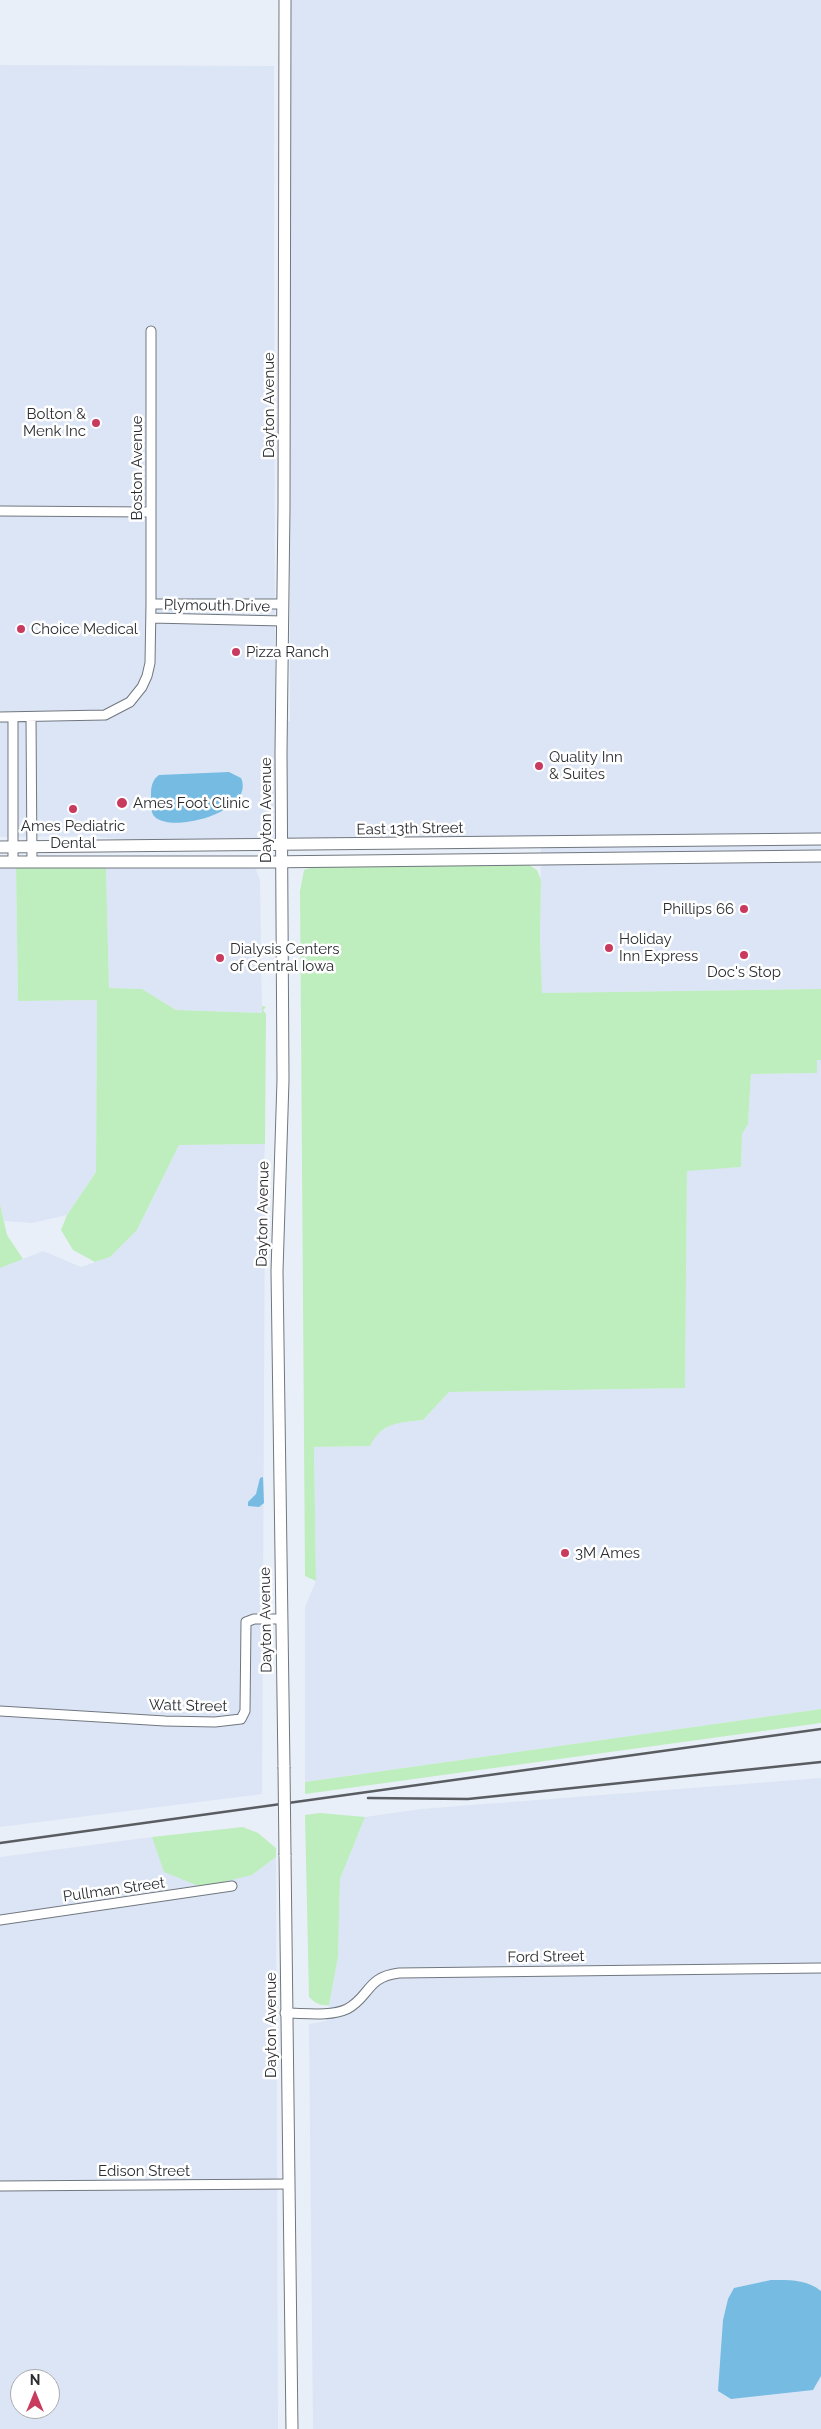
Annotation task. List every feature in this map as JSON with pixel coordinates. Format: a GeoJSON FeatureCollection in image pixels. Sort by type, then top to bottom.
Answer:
{"type":"FeatureCollection","features":[{"type":"Feature","properties":{"kind":"main road","name":"Dayton Avenue"},"geometry":{"type":"LineString","coordinates":[[285,0],[281,845],[283,1080],[277,1271],[285,1855],[285,2013],[292,2429]]}},
{"type":"Feature","properties":{"kind":"main road","name":"East 13th Street"},"geometry":{"type":"LineString","coordinates":[[0,847],[821,839]]}},
{"type":"Feature","properties":{"kind":"main road","name":"East 13th Street"},"geometry":{"type":"LineString","coordinates":[[0,862],[821,856]]}},
{"type":"Feature","properties":{"kind":"street","name":"Boston Avenue"},"geometry":{"type":"LineString","coordinates":[[0,717],[105,715],[130,702],[142,687],[147,676],[150,664],[151,618],[151,331]]}},
{"type":"Feature","properties":{"kind":"street"},"geometry":{"type":"LineString","coordinates":[[0,511],[150,512]]}},
{"type":"Feature","properties":{"kind":"street","name":"Plymouth Drive"},"geometry":{"type":"LineString","coordinates":[[151,604],[283,604]]}},
{"type":"Feature","properties":{"kind":"street","name":"Plymouth Drive"},"geometry":{"type":"LineString","coordinates":[[151,618],[283,621]]}},
{"type":"Feature","properties":{"kind":"street"},"geometry":{"type":"LineString","coordinates":[[13,717],[13,862]]}},
{"type":"Feature","properties":{"kind":"street"},"geometry":{"type":"LineString","coordinates":[[31,717],[32,862]]}},
{"type":"Feature","properties":{"kind":"street","name":"Watt Street"},"geometry":{"type":"LineString","coordinates":[[0,1711],[165,1721],[216,1722],[241,1719],[245,1711],[246,1622],[254,1619],[281,1619]]}},
{"type":"Feature","properties":{"kind":"street","name":"Pullman Street"},"geometry":{"type":"LineString","coordinates":[[0,1920],[232,1886]]}},
{"type":"Feature","properties":{"kind":"street","name":"Ford Street"},"geometry":{"type":"LineString","coordinates":[[285,2013],[337,2012],[346,2009],[353,2005],[380,1978],[399,1973],[821,1968]]}},
{"type":"Feature","properties":{"kind":"street","name":"Edison Street"},"geometry":{"type":"LineString","coordinates":[[0,2186],[288,2184]]}},
{"type":"Feature","properties":{"kind":"shaded area"},"geometry":{"type":"Polygon","coordinates":[[[290,0],[821,0],[821,989],[542,993],[540,934],[541,838],[139,841],[92,836],[0,837],[0,65],[274,66],[275,720],[290,721],[290,0]]]}},
{"type":"Feature","properties":{"kind":"shaded area"},"geometry":{"type":"Polygon","coordinates":[[[0,867],[16,867],[18,1001],[97,1000],[96,1172],[67,1215],[32,1223],[4,1221],[0,1204],[0,867]]]}},
{"type":"Feature","properties":{"kind":"shaded area"},"geometry":{"type":"Polygon","coordinates":[[[255,867],[260,880],[262,1013],[176,1010],[142,989],[109,988],[106,868],[255,867]]]}},
{"type":"Feature","properties":{"kind":"shaded area"},"geometry":{"type":"Polygon","coordinates":[[[817,1060],[821,1060],[821,1709],[305,1782],[305,1607],[316,1581],[314,1447],[369,1446],[376,1434],[394,1423],[423,1420],[449,1392],[685,1388],[687,1170],[741,1167],[742,1134],[748,1123],[751,1074],[817,1073],[817,1060]]]}},
{"type":"Feature","properties":{"kind":"shaded area"},"geometry":{"type":"Polygon","coordinates":[[[265,1144],[262,1196],[265,1198],[262,1794],[0,1827],[0,1268],[43,1251],[81,1267],[110,1257],[137,1230],[179,1145],[265,1144]]]}},
{"type":"Feature","properties":{"kind":"shaded area"},"geometry":{"type":"Polygon","coordinates":[[[821,1778],[821,2429],[313,2429],[309,2024],[326,2021],[338,1957],[340,1879],[365,1817],[421,1809],[821,1778]]]}},
{"type":"Feature","properties":{"kind":"shaded area"},"geometry":{"type":"Polygon","coordinates":[[[152,1837],[157,1847],[252,1875],[276,1857],[278,2429],[0,2429],[0,1857],[152,1837]]]}},
{"type":"Feature","properties":{"kind":"green space"},"geometry":{"type":"Polygon","coordinates":[[[526,863],[537,870],[541,880],[542,993],[821,989],[821,1060],[817,1060],[817,1073],[751,1074],[748,1124],[742,1134],[741,1167],[687,1171],[685,1388],[449,1392],[423,1420],[398,1423],[385,1428],[370,1446],[314,1447],[316,1581],[305,1576],[300,891],[304,870],[315,866],[526,863]]]}},
{"type":"Feature","properties":{"kind":"green space"},"geometry":{"type":"Polygon","coordinates":[[[16,867],[106,868],[109,988],[142,989],[176,1010],[262,1013],[262,1006],[266,1007],[263,1010],[266,1014],[265,1144],[179,1145],[137,1230],[110,1257],[95,1262],[73,1250],[61,1230],[67,1215],[96,1172],[97,1000],[18,1001],[16,867]]]}},
{"type":"Feature","properties":{"kind":"green space"},"geometry":{"type":"Polygon","coordinates":[[[0,1204],[7,1235],[23,1259],[0,1268],[0,1204]]]}},
{"type":"Feature","properties":{"kind":"green space"},"geometry":{"type":"Polygon","coordinates":[[[821,1709],[821,1723],[305,1794],[305,1782],[821,1709]]]}},
{"type":"Feature","properties":{"kind":"green space"},"geometry":{"type":"Polygon","coordinates":[[[320,1813],[365,1817],[340,1879],[338,1957],[329,2005],[318,2004],[309,1997],[305,1815],[320,1813]]]}},
{"type":"Feature","properties":{"kind":"green space"},"geometry":{"type":"Polygon","coordinates":[[[243,1827],[258,1833],[276,1848],[276,1857],[252,1875],[201,1887],[164,1872],[152,1837],[243,1827]]]}},
{"type":"Feature","properties":{"kind":"water"},"geometry":{"type":"Polygon","coordinates":[[[229,772],[241,778],[242,790],[236,800],[225,809],[194,821],[178,823],[164,822],[153,815],[151,789],[153,781],[159,775],[229,772]]]}},
{"type":"Feature","properties":{"kind":"water"},"geometry":{"type":"Polygon","coordinates":[[[263,1477],[264,1503],[259,1507],[248,1506],[248,1502],[256,1494],[260,1478],[263,1477]]]}},
{"type":"Feature","properties":{"kind":"water"},"geometry":{"type":"Polygon","coordinates":[[[771,2280],[803,2282],[821,2291],[821,2376],[813,2390],[731,2399],[718,2391],[723,2320],[728,2299],[734,2288],[771,2280]]]}},
{"type":"Feature","properties":{"kind":"railway"},"geometry":{"type":"LineString","coordinates":[[0,1843],[821,1729]]}},
{"type":"Feature","properties":{"kind":"railway"},"geometry":{"type":"LineString","coordinates":[[368,1798],[468,1799],[821,1762]]}},
{"type":"Feature","properties":{"kind":"place","name":"Bolton & Menk Inc"},"geometry":{"type":"Point","coordinates":[96,423]}},
{"type":"Feature","properties":{"kind":"place","name":"Choice Medical"},"geometry":{"type":"Point","coordinates":[21,629]}},
{"type":"Feature","properties":{"kind":"place","name":"Pizza Ranch"},"geometry":{"type":"Point","coordinates":[236,652]}},
{"type":"Feature","properties":{"kind":"place","name":"Quality Inn & Suites"},"geometry":{"type":"Point","coordinates":[539,766]}},
{"type":"Feature","properties":{"kind":"place","name":"Ames Foot Clinic"},"geometry":{"type":"Point","coordinates":[122,803]}},
{"type":"Feature","properties":{"kind":"place","name":"Ames Pediatric Dental"},"geometry":{"type":"Point","coordinates":[73,809]}},
{"type":"Feature","properties":{"kind":"place","name":"Phillips 66"},"geometry":{"type":"Point","coordinates":[744,909]}},
{"type":"Feature","properties":{"kind":"place","name":"Holiday Inn Express"},"geometry":{"type":"Point","coordinates":[609,948]}},
{"type":"Feature","properties":{"kind":"place","name":"Doc's Stop"},"geometry":{"type":"Point","coordinates":[744,955]}},
{"type":"Feature","properties":{"kind":"place","name":"Dialysis Centers of Central Iowa"},"geometry":{"type":"Point","coordinates":[220,958]}},
{"type":"Feature","properties":{"kind":"place","name":"3M Ames"},"geometry":{"type":"Point","coordinates":[565,1553]}}]}
